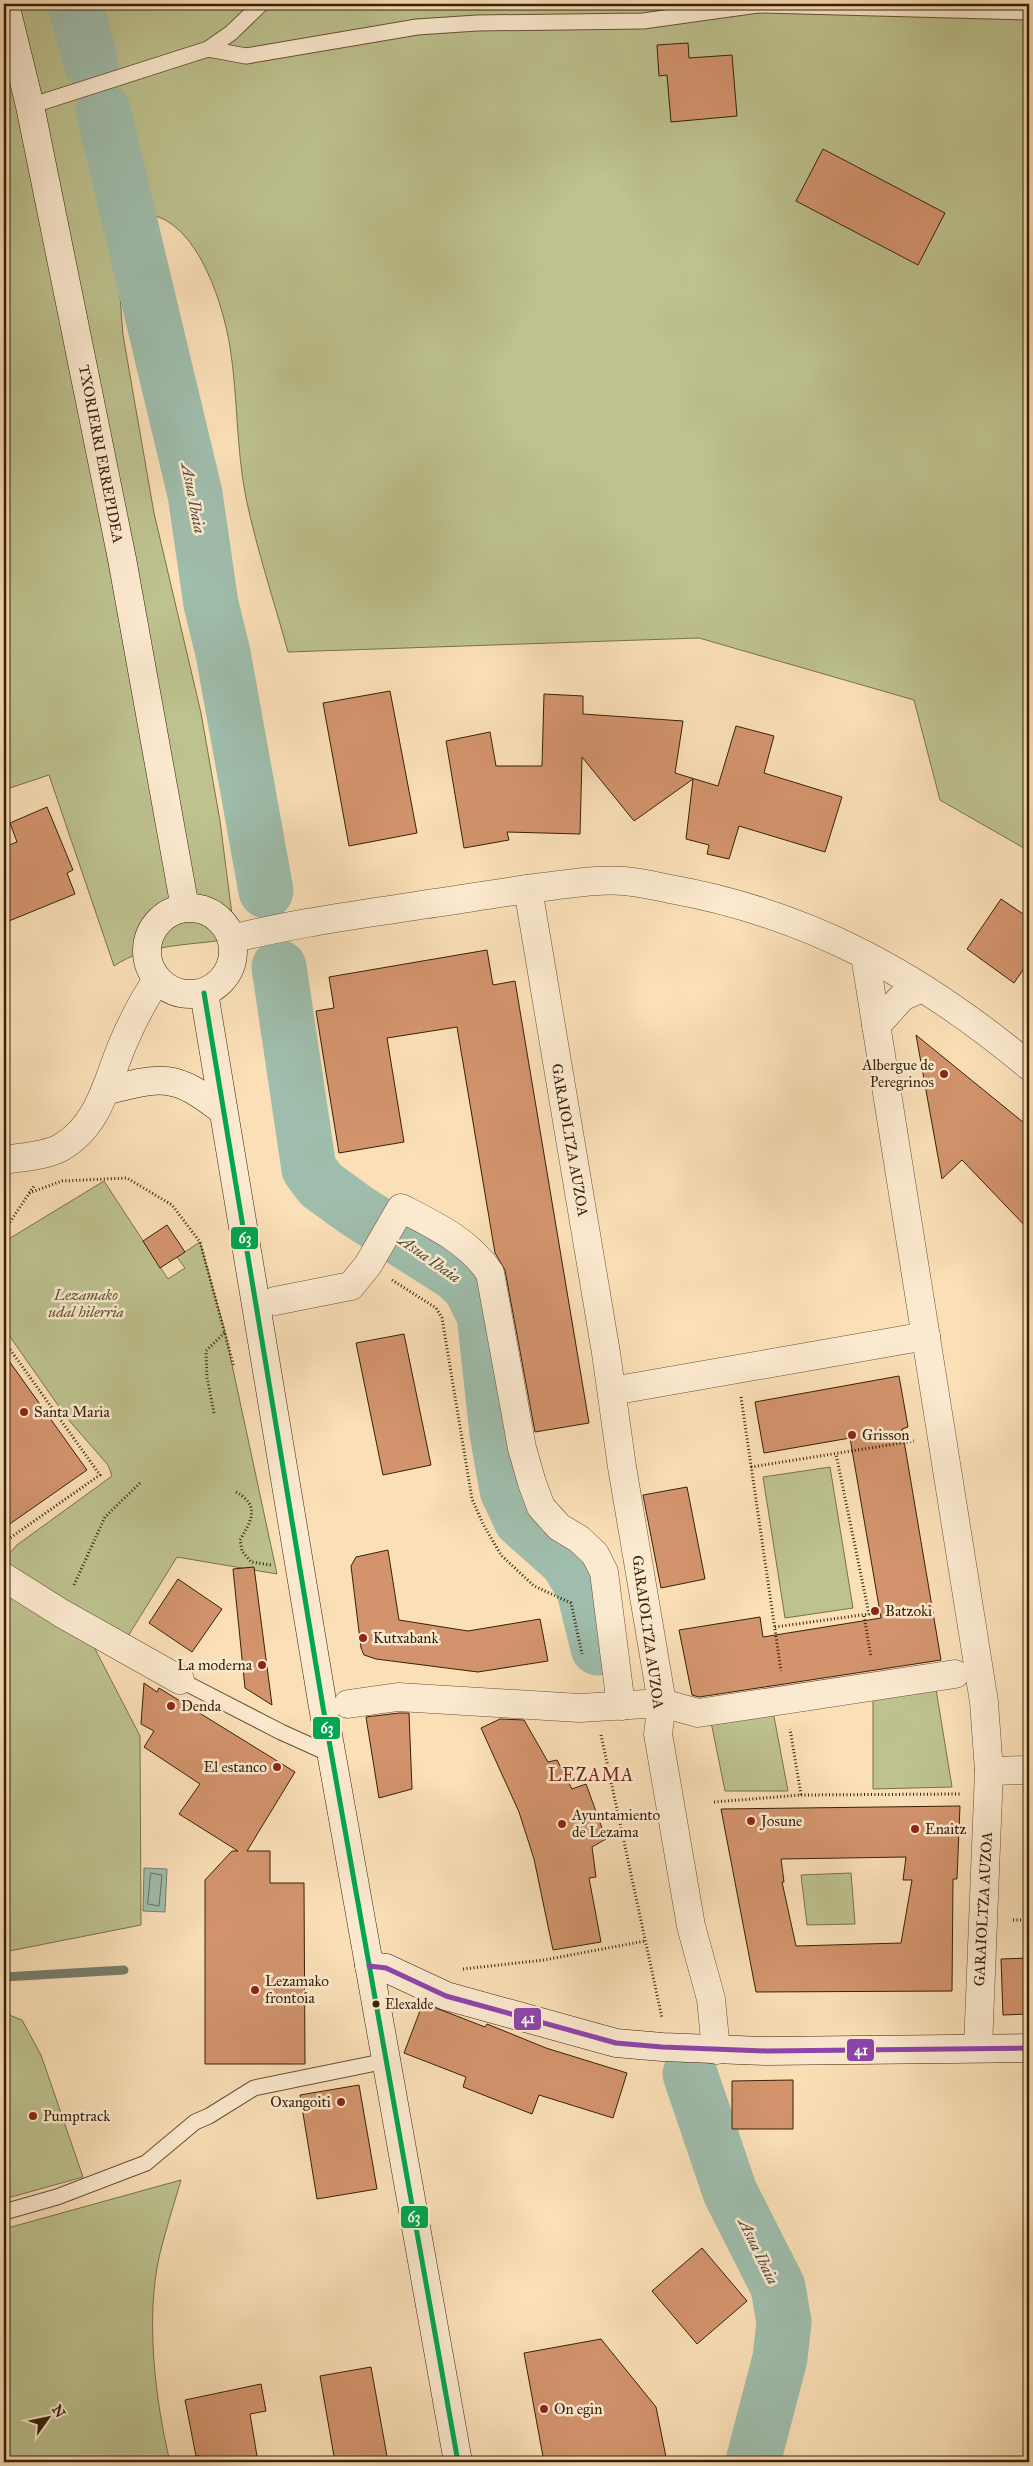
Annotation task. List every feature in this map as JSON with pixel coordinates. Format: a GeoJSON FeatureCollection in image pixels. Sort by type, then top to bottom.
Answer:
{"type":"FeatureCollection","features":[{"type":"Feature","properties":{"kind":"street","name":"TXORIERRI ERREPIDEA"},"geometry":{"type":"LineString","coordinates":[[5,4],[30,106],[122,559],[185,908]]}},
{"type":"Feature","properties":{"kind":"street"},"geometry":{"type":"LineString","coordinates":[[232,939],[277,928],[528,889],[584,882],[623,881],[716,897],[779,916],[825,934],[922,988],[983,1027],[1029,1066]]}},
{"type":"Feature","properties":{"kind":"street","name":"GARAIOLTZA AUZOA"},"geometry":{"type":"LineString","coordinates":[[528,889],[662,1703],[658,1734],[691,1926],[711,2000],[716,2050]]}},
{"type":"Feature","properties":{"kind":"street"},"geometry":{"type":"LineString","coordinates":[[185,908],[200,909],[214,915],[225,925],[232,939],[234,956],[228,972],[218,985],[204,993],[187,995],[170,990],[157,980],[148,964],[146,945],[154,927],[167,914],[185,908]]}},
{"type":"Feature","properties":{"kind":"street","name":"GARAIOLTZA AUZOA"},"geometry":{"type":"LineString","coordinates":[[865,955],[984,1702],[989,1771],[978,2048]]}},
{"type":"Feature","properties":{"kind":"street"},"geometry":{"type":"LineString","coordinates":[[4,1160],[60,1148],[83,1129],[98,1109],[124,1042],[142,1003],[157,980]]}},
{"type":"Feature","properties":{"kind":"street"},"geometry":{"type":"LineString","coordinates":[[876,1026],[882,1017],[902,997],[922,988]]}},
{"type":"Feature","properties":{"kind":"street"},"geometry":{"type":"LineString","coordinates":[[204,993],[332,1755],[458,2462]]}},
{"type":"Feature","properties":{"kind":"street"},"geometry":{"type":"LineString","coordinates":[[106,1091],[145,1081],[174,1081],[197,1091],[223,1111]]}},
{"type":"Feature","properties":{"kind":"street"},"geometry":{"type":"LineString","coordinates":[[275,1301],[351,1286],[368,1265],[402,1208],[468,1247],[481,1258],[490,1273],[522,1448],[541,1507],[559,1527],[579,1539],[594,1554],[604,1572],[621,1706]]}},
{"type":"Feature","properties":{"kind":"street"},"geometry":{"type":"LineString","coordinates":[[612,1391],[926,1336]]}},
{"type":"Feature","properties":{"kind":"street"},"geometry":{"type":"LineString","coordinates":[[4,1577],[61,1613],[180,1680]]}},
{"type":"Feature","properties":{"kind":"street"},"geometry":{"type":"LineString","coordinates":[[348,1704],[398,1696],[489,1704],[594,1707],[662,1703],[698,1713],[956,1674]]}},
{"type":"Feature","properties":{"kind":"street"},"geometry":{"type":"LineString","coordinates":[[989,1771],[1029,1770]]}},
{"type":"Feature","properties":{"kind":"street"},"geometry":{"type":"LineString","coordinates":[[369,1966],[386,1968],[446,1996],[616,2043],[716,2050],[1029,2048]]}},
{"type":"Feature","properties":{"kind":"lane"},"geometry":{"type":"LineString","coordinates":[[30,106],[208,49],[231,33],[261,4]]}},
{"type":"Feature","properties":{"kind":"lane"},"geometry":{"type":"LineString","coordinates":[[208,49],[246,56],[417,27],[643,21],[758,5],[1029,12]]}},
{"type":"Feature","properties":{"kind":"lane"},"geometry":{"type":"LineString","coordinates":[[180,1680],[281,1732],[332,1755]]}},
{"type":"Feature","properties":{"kind":"lane"},"geometry":{"type":"LineString","coordinates":[[4,2212],[57,2196],[146,2163],[195,2122],[209,2116],[254,2088],[386,2061]]}},
{"type":"Feature","properties":{"kind":"path"},"geometry":{"type":"LineString","coordinates":[[29,1193],[62,1181],[127,1178],[172,1205],[200,1242],[235,1371]]}},
{"type":"Feature","properties":{"kind":"path"},"geometry":{"type":"LineString","coordinates":[[4,1231],[36,1183]]}},
{"type":"Feature","properties":{"kind":"path"},"geometry":{"type":"LineString","coordinates":[[368,1265],[436,1308],[442,1318],[472,1499],[483,1524],[501,1555],[534,1586],[571,1602],[584,1660]]}},
{"type":"Feature","properties":{"kind":"path"},"geometry":{"type":"LineString","coordinates":[[214,1413],[207,1377],[206,1351],[225,1332]]}},
{"type":"Feature","properties":{"kind":"path"},"geometry":{"type":"LineString","coordinates":[[4,1341],[100,1475],[4,1542]]}},
{"type":"Feature","properties":{"kind":"path"},"geometry":{"type":"LineString","coordinates":[[741,1392],[785,1699],[801,1795]]}},
{"type":"Feature","properties":{"kind":"path"},"geometry":{"type":"LineString","coordinates":[[751,1466],[922,1440]]}},
{"type":"Feature","properties":{"kind":"path"},"geometry":{"type":"LineString","coordinates":[[775,1627],[869,1614],[836,1454]]}},
{"type":"Feature","properties":{"kind":"path"},"geometry":{"type":"LineString","coordinates":[[61,1613],[105,1518],[140,1483]]}},
{"type":"Feature","properties":{"kind":"path"},"geometry":{"type":"LineString","coordinates":[[236,1492],[245,1499],[252,1514],[250,1527],[240,1540],[242,1551],[251,1562],[275,1565]]}},
{"type":"Feature","properties":{"kind":"path"},"geometry":{"type":"LineString","coordinates":[[864,1616],[877,1686]]}},
{"type":"Feature","properties":{"kind":"path"},"geometry":{"type":"LineString","coordinates":[[594,1707],[664,2025]]}},
{"type":"Feature","properties":{"kind":"path"},"geometry":{"type":"LineString","coordinates":[[714,1802],[801,1795],[961,1794]]}},
{"type":"Feature","properties":{"kind":"path"},"geometry":{"type":"LineString","coordinates":[[462,1969],[544,1960],[645,1941]]}},
{"type":"Feature","properties":{"kind":"green space"},"geometry":{"type":"Polygon","coordinates":[[[4,4],[1029,4],[1029,851],[940,800],[914,700],[699,638],[288,652],[260,556],[246,498],[240,460],[233,366],[226,329],[214,287],[193,247],[179,230],[163,219],[145,214],[127,229],[122,246],[119,283],[123,335],[154,513],[201,713],[220,821],[235,938],[157,949],[128,958],[114,966],[49,775],[4,790],[4,4]]]}},
{"type":"Feature","properties":{"kind":"green space","name":"Lezamako udal hilerria"},"geometry":{"type":"Polygon","coordinates":[[[104,1181],[168,1279],[185,1268],[177,1257],[200,1242],[225,1332],[277,1574],[177,1557],[125,1641],[93,1645],[140,1736],[141,1925],[4,1952],[4,1590],[7,1556],[17,1545],[112,1476],[108,1465],[67,1418],[4,1328],[4,1246],[7,1240],[104,1181]]]}},
{"type":"Feature","properties":{"kind":"green space"},"geometry":{"type":"Polygon","coordinates":[[[830,1467],[853,1608],[785,1618],[763,1477],[830,1467]]]}},
{"type":"Feature","properties":{"kind":"green space"},"geometry":{"type":"Polygon","coordinates":[[[935,1683],[952,1787],[873,1789],[873,1692],[935,1683]]]}},
{"type":"Feature","properties":{"kind":"green space"},"geometry":{"type":"Polygon","coordinates":[[[772,1706],[788,1791],[725,1791],[710,1717],[772,1706]]]}},
{"type":"Feature","properties":{"kind":"green space"},"geometry":{"type":"Polygon","coordinates":[[[851,1873],[855,1924],[807,1925],[801,1875],[851,1873]]]}},
{"type":"Feature","properties":{"kind":"green space","name":"Pumptrack"},"geometry":{"type":"Polygon","coordinates":[[[4,2013],[22,2020],[41,2055],[83,2177],[4,2199],[4,2013]]]}},
{"type":"Feature","properties":{"kind":"green space"},"geometry":{"type":"Polygon","coordinates":[[[181,2180],[160,2253],[153,2304],[156,2385],[170,2462],[4,2462],[4,2229],[181,2180]]]}},
{"type":"Feature","properties":{"kind":"water"},"geometry":{"type":"Polygon","coordinates":[[[144,1868],[167,1869],[165,1912],[143,1911],[144,1868]]]}},
{"type":"Feature","properties":{"kind":"building"},"geometry":{"type":"Polygon","coordinates":[[[688,43],[689,58],[732,55],[737,116],[671,122],[667,75],[659,76],[657,45],[688,43]]]}},
{"type":"Feature","properties":{"kind":"building"},"geometry":{"type":"Polygon","coordinates":[[[823,149],[945,213],[918,265],[796,201],[823,149]]]}},
{"type":"Feature","properties":{"kind":"building"},"geometry":{"type":"Polygon","coordinates":[[[390,691],[417,833],[349,846],[323,703],[390,691]]]}},
{"type":"Feature","properties":{"kind":"building"},"geometry":{"type":"Polygon","coordinates":[[[544,694],[583,696],[583,714],[683,721],[675,773],[718,786],[736,726],[774,736],[764,773],[842,797],[825,852],[739,826],[729,859],[707,854],[709,845],[686,839],[693,779],[634,821],[582,757],[580,834],[507,832],[509,840],[464,848],[446,741],[490,732],[496,766],[542,766],[544,694]]]}},
{"type":"Feature","properties":{"kind":"building"},"geometry":{"type":"Polygon","coordinates":[[[47,807],[73,870],[67,873],[75,894],[4,923],[4,847],[17,842],[10,823],[47,807]]]}},
{"type":"Feature","properties":{"kind":"building"},"geometry":{"type":"Polygon","coordinates":[[[1001,899],[1029,918],[1029,961],[1014,983],[967,949],[1001,899]]]}},
{"type":"Feature","properties":{"kind":"building"},"geometry":{"type":"Polygon","coordinates":[[[487,950],[493,985],[515,981],[589,1423],[535,1432],[505,1270],[495,1253],[457,1027],[387,1038],[404,1142],[339,1153],[316,1011],[334,1008],[329,977],[487,950]]]}},
{"type":"Feature","properties":{"kind":"building"},"geometry":{"type":"Polygon","coordinates":[[[916,1035],[1029,1127],[1029,1230],[962,1160],[942,1179],[916,1035]]]}},
{"type":"Feature","properties":{"kind":"building"},"geometry":{"type":"Polygon","coordinates":[[[167,1225],[185,1252],[160,1268],[143,1241],[167,1225]]]}},
{"type":"Feature","properties":{"kind":"building"},"geometry":{"type":"Polygon","coordinates":[[[404,1334],[431,1465],[383,1475],[356,1343],[404,1334]]]}},
{"type":"Feature","properties":{"kind":"building","name":"Santa Maria"},"geometry":{"type":"Polygon","coordinates":[[[4,1354],[87,1470],[4,1528],[4,1354]]]}},
{"type":"Feature","properties":{"kind":"building"},"geometry":{"type":"Polygon","coordinates":[[[899,1376],[908,1427],[902,1429],[941,1660],[699,1697],[692,1695],[679,1630],[760,1617],[763,1637],[881,1618],[850,1438],[764,1453],[755,1402],[899,1376]]]}},
{"type":"Feature","properties":{"kind":"building"},"geometry":{"type":"Polygon","coordinates":[[[687,1487],[705,1579],[661,1588],[643,1495],[687,1487]]]}},
{"type":"Feature","properties":{"kind":"building"},"geometry":{"type":"Polygon","coordinates":[[[388,1550],[399,1620],[468,1631],[540,1619],[548,1661],[478,1672],[376,1659],[364,1655],[361,1648],[351,1566],[356,1557],[388,1550]]]}},
{"type":"Feature","properties":{"kind":"building"},"geometry":{"type":"Polygon","coordinates":[[[254,1567],[272,1705],[245,1688],[233,1569],[254,1567]]]}},
{"type":"Feature","properties":{"kind":"building"},"geometry":{"type":"Polygon","coordinates":[[[178,1579],[222,1609],[192,1652],[149,1623],[178,1579]]]}},
{"type":"Feature","properties":{"kind":"building","name":"Lezamako frontoia"},"geometry":{"type":"Polygon","coordinates":[[[144,1683],[157,1692],[159,1688],[295,1772],[247,1851],[270,1851],[270,1883],[304,1883],[305,2064],[205,2064],[205,1880],[232,1851],[238,1851],[179,1814],[200,1784],[144,1747],[154,1731],[141,1724],[144,1683]]]}},
{"type":"Feature","properties":{"kind":"building"},"geometry":{"type":"Polygon","coordinates":[[[409,1713],[412,1789],[379,1798],[366,1717],[409,1713]]]}},
{"type":"Feature","properties":{"kind":"building","name":"Ayuntamiento de Lezama"},"geometry":{"type":"Polygon","coordinates":[[[500,1719],[524,1720],[548,1762],[557,1760],[572,1789],[586,1784],[606,1839],[592,1847],[596,1877],[589,1878],[601,1942],[553,1950],[534,1859],[519,1812],[481,1728],[500,1719]]]}},
{"type":"Feature","properties":{"kind":"building"},"geometry":{"type":"Polygon","coordinates":[[[960,1806],[957,1879],[953,1879],[952,1991],[756,1992],[721,1809],[960,1806]],[[906,1857],[781,1859],[784,1882],[782,1882],[796,1946],[901,1943],[912,1880],[903,1880],[906,1857]]]}},
{"type":"Feature","properties":{"kind":"building"},"geometry":{"type":"Polygon","coordinates":[[[1029,1958],[1029,2014],[1003,2015],[1001,1959],[1029,1958]]]}},
{"type":"Feature","properties":{"kind":"building"},"geometry":{"type":"Polygon","coordinates":[[[423,2003],[485,2027],[487,2024],[546,2048],[627,2073],[613,2118],[539,2095],[532,2114],[463,2087],[466,2077],[404,2053],[423,2003]]]}},
{"type":"Feature","properties":{"kind":"building"},"geometry":{"type":"Polygon","coordinates":[[[793,2080],[793,2129],[732,2129],[732,2081],[793,2080]]]}},
{"type":"Feature","properties":{"kind":"building"},"geometry":{"type":"Polygon","coordinates":[[[359,2085],[377,2189],[317,2199],[300,2095],[359,2085]]]}},
{"type":"Feature","properties":{"kind":"building"},"geometry":{"type":"Polygon","coordinates":[[[702,2248],[747,2301],[697,2344],[652,2291],[702,2248]]]}},
{"type":"Feature","properties":{"kind":"building"},"geometry":{"type":"Polygon","coordinates":[[[601,2339],[656,2407],[667,2462],[544,2462],[524,2353],[601,2339]]]}},
{"type":"Feature","properties":{"kind":"building"},"geometry":{"type":"Polygon","coordinates":[[[371,2367],[388,2462],[335,2462],[320,2376],[371,2367]]]}},
{"type":"Feature","properties":{"kind":"building"},"geometry":{"type":"Polygon","coordinates":[[[261,2384],[266,2411],[250,2414],[258,2462],[201,2462],[200,2456],[196,2456],[185,2400],[261,2384]]]}},
{"type":"Feature","properties":{"kind":"waterway","name":"Asua Ibaia"},"geometry":{"type":"LineString","coordinates":[[75,4],[91,64]]}},
{"type":"Feature","properties":{"kind":"waterway","name":"Asua Ibaia"},"geometry":{"type":"LineString","coordinates":[[103,110],[195,494],[211,604],[223,653],[266,891]]}},
{"type":"Feature","properties":{"kind":"waterway","name":"Asua Ibaia"},"geometry":{"type":"LineString","coordinates":[[279,967],[309,1169],[321,1185],[357,1211],[455,1273],[470,1287],[484,1315],[497,1433],[507,1490],[521,1520],[567,1561],[583,1587],[598,1648]]}},
{"type":"Feature","properties":{"kind":"waterway"},"geometry":{"type":"LineString","coordinates":[[4,1977],[124,1970]]}},
{"type":"Feature","properties":{"kind":"waterway","name":"Asua Ibaia"},"geometry":{"type":"LineString","coordinates":[[690,2074],[730,2192],[778,2287],[784,2322],[780,2358],[753,2462]]}},
{"type":"Feature","properties":{"kind":"transit line","name":"63"},"geometry":{"type":"LineString","coordinates":[[204,993],[323,1707],[458,2462]]}},
{"type":"Feature","properties":{"kind":"transit line","name":"41"},"geometry":{"type":"LineString","coordinates":[[369,1966],[386,1968],[446,1996],[616,2043],[662,2047],[767,2051],[1029,2048]]}},
{"type":"Feature","properties":{"kind":"place","name":"Albergue de Peregrinos"},"geometry":{"type":"Point","coordinates":[944,1074]}},
{"type":"Feature","properties":{"kind":"place","name":"Santa Maria"},"geometry":{"type":"Point","coordinates":[24,1412]}},
{"type":"Feature","properties":{"kind":"place","name":"Grisson"},"geometry":{"type":"Point","coordinates":[852,1435]}},
{"type":"Feature","properties":{"kind":"place","name":"Batzoki"},"geometry":{"type":"Point","coordinates":[875,1611]}},
{"type":"Feature","properties":{"kind":"place","name":"Kutxabank"},"geometry":{"type":"Point","coordinates":[363,1638]}},
{"type":"Feature","properties":{"kind":"place","name":"La moderna"},"geometry":{"type":"Point","coordinates":[262,1665]}},
{"type":"Feature","properties":{"kind":"place","name":"Denda"},"geometry":{"type":"Point","coordinates":[171,1706]}},
{"type":"Feature","properties":{"kind":"place","name":"El estanco"},"geometry":{"type":"Point","coordinates":[277,1767]}},
{"type":"Feature","properties":{"kind":"place","name":"Josune"},"geometry":{"type":"Point","coordinates":[751,1821]}},
{"type":"Feature","properties":{"kind":"place","name":"Ayuntamiento de Lezama"},"geometry":{"type":"Point","coordinates":[562,1824]}},
{"type":"Feature","properties":{"kind":"place","name":"Enaitz"},"geometry":{"type":"Point","coordinates":[915,1829]}},
{"type":"Feature","properties":{"kind":"place","name":"Lezamako frontoia"},"geometry":{"type":"Point","coordinates":[255,1990]}},
{"type":"Feature","properties":{"kind":"place","name":"Elexalde"},"geometry":{"type":"Point","coordinates":[376,2004]}},
{"type":"Feature","properties":{"kind":"place","name":"Oxangoiti"},"geometry":{"type":"Point","coordinates":[341,2102]}},
{"type":"Feature","properties":{"kind":"place","name":"Pumptrack"},"geometry":{"type":"Point","coordinates":[33,2116]}},
{"type":"Feature","properties":{"kind":"place","name":"On egin"},"geometry":{"type":"Point","coordinates":[544,2409]}},
{"type":"Feature","properties":{"kind":"district","name":"LEZAMA"},"geometry":{"type":"Point","coordinates":[591,1775]}}]}
